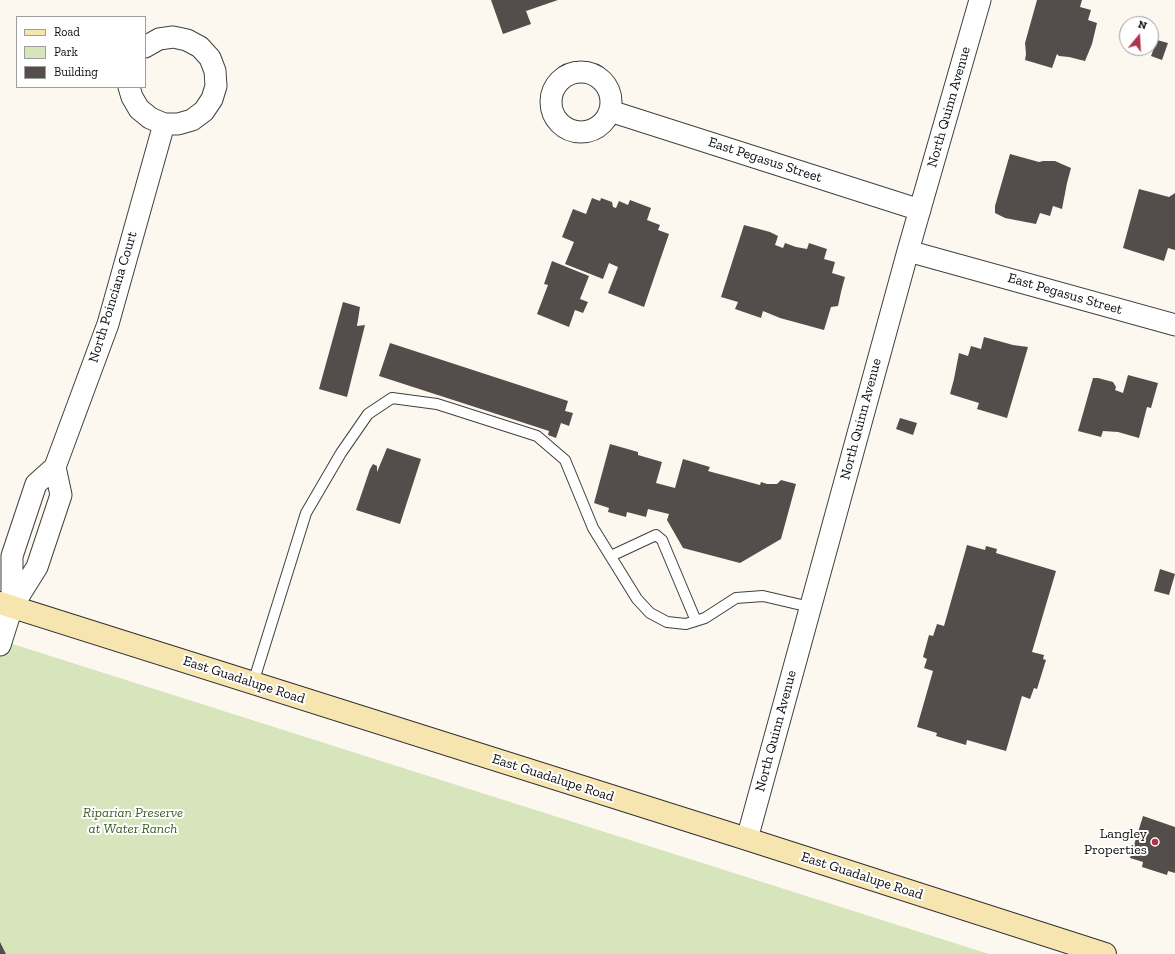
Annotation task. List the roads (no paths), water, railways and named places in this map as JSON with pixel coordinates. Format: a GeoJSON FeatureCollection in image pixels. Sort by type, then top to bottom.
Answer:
{"type":"FeatureCollection","features":[{"type":"Feature","properties":{"kind":"main road","name":"East Guadalupe Road"},"geometry":{"type":"LineString","coordinates":[[6,605],[747,839],[1105,954]]}},
{"type":"Feature","properties":{"kind":"street","name":"North Quinn Avenue"},"geometry":{"type":"LineString","coordinates":[[747,839],[908,251],[980,0]]}},
{"type":"Feature","properties":{"kind":"street"},"geometry":{"type":"LineString","coordinates":[[129,88],[132,97],[139,109],[150,118],[164,124],[178,124],[192,120],[204,111],[212,100],[216,86],[215,71],[210,58],[200,47],[188,40],[173,37],[159,39],[146,46]]}},
{"type":"Feature","properties":{"kind":"street","name":"East Pegasus Street"},"geometry":{"type":"LineString","coordinates":[[610,111],[920,210]]}},
{"type":"Feature","properties":{"kind":"street","name":"North Poinciana Court"},"geometry":{"type":"LineString","coordinates":[[6,605],[12,556],[36,484],[55,467],[108,324],[164,124]]}},
{"type":"Feature","properties":{"kind":"street","name":"East Pegasus Street"},"geometry":{"type":"LineString","coordinates":[[908,251],[1175,325]]}},
{"type":"Feature","properties":{"kind":"street"},"geometry":{"type":"LineString","coordinates":[[0,645],[6,605],[37,567],[61,495],[55,467]]}},
{"type":"Feature","properties":{"kind":"lane"},"geometry":{"type":"LineString","coordinates":[[253,683],[306,513],[341,453],[368,414],[392,398],[437,404],[537,436],[565,460],[593,528],[637,599],[650,613],[667,622],[686,624],[706,618],[736,598],[763,596],[810,607]]}},
{"type":"Feature","properties":{"kind":"lane"},"geometry":{"type":"LineString","coordinates":[[611,556],[656,535],[662,540],[696,621]]}},
{"type":"Feature","properties":{"kind":"place","name":"Langley Properties"},"geometry":{"type":"Point","coordinates":[1155,842]}},
{"type":"Feature","properties":{"kind":"park label","name":"Riparian Preserve at Water Ranch"},"geometry":{"type":"Point","coordinates":[133,822]}}]}
